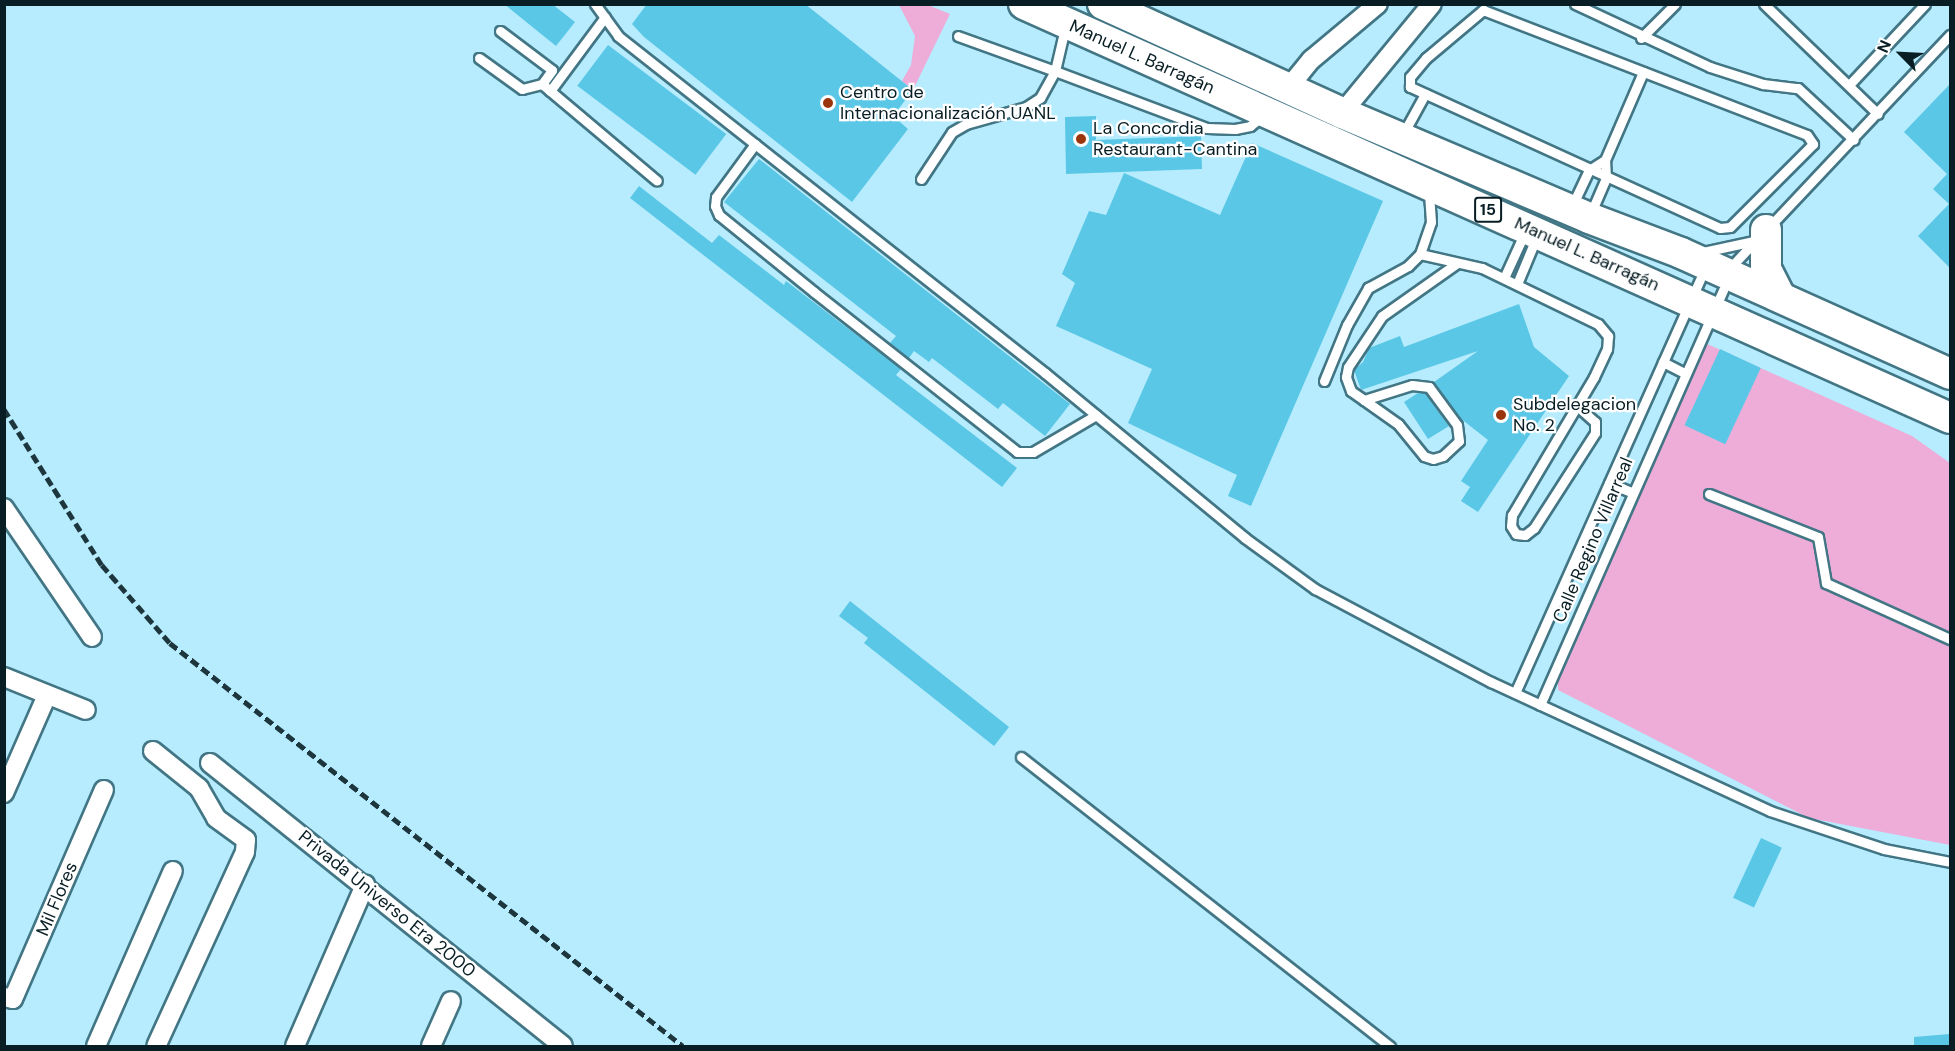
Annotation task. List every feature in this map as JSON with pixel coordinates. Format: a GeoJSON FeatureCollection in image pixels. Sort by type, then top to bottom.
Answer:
{"type":"FeatureCollection","features":[{"type":"Feature","properties":{"kind":"highway","name":"Manuel L. Barragán"},"geometry":{"type":"LineString","coordinates":[[1024,4],[1533,230],[1710,291],[1950,418]]}},
{"type":"Feature","properties":{"kind":"highway","name":"Manuel L. Barragán"},"geometry":{"type":"LineString","coordinates":[[1103,4],[1401,139],[1579,215],[1681,253],[1710,291],[1780,296],[1950,374]]}},
{"type":"Feature","properties":{"kind":"highway"},"geometry":{"type":"LineString","coordinates":[[1579,215],[1608,238],[1710,291],[1797,322],[1865,336]]}},
{"type":"Feature","properties":{"kind":"highway"},"geometry":{"type":"LineString","coordinates":[[1761,235],[1766,269],[1780,296]]}},
{"type":"Feature","properties":{"kind":"street"},"geometry":{"type":"LineString","coordinates":[[1289,87],[1311,60],[1378,4]]}},
{"type":"Feature","properties":{"kind":"street"},"geometry":{"type":"LineString","coordinates":[[1342,113],[1432,4]]}},
{"type":"Feature","properties":{"kind":"street"},"geometry":{"type":"LineString","coordinates":[[4,508],[92,637]]}},
{"type":"Feature","properties":{"kind":"street"},"geometry":{"type":"LineString","coordinates":[[4,677],[86,710]]}},
{"type":"Feature","properties":{"kind":"street"},"geometry":{"type":"LineString","coordinates":[[4,793],[47,695]]}},
{"type":"Feature","properties":{"kind":"street"},"geometry":{"type":"LineString","coordinates":[[153,751],[199,788],[216,818],[244,836],[245,852],[156,1047]]}},
{"type":"Feature","properties":{"kind":"street","name":"Privada Universo Era 2000"},"geometry":{"type":"LineString","coordinates":[[210,763],[365,885],[563,1047]]}},
{"type":"Feature","properties":{"kind":"street","name":"Mil Flores"},"geometry":{"type":"LineString","coordinates":[[4,997],[13,999],[104,790]]}},
{"type":"Feature","properties":{"kind":"street"},"geometry":{"type":"LineString","coordinates":[[96,1047],[172,871]]}},
{"type":"Feature","properties":{"kind":"street"},"geometry":{"type":"LineString","coordinates":[[295,1047],[365,885]]}},
{"type":"Feature","properties":{"kind":"street"},"geometry":{"type":"LineString","coordinates":[[431,1047],[451,1001]]}},
{"type":"Feature","properties":{"kind":"lane"},"geometry":{"type":"LineString","coordinates":[[595,4],[618,36],[1096,415],[1245,538],[1315,589],[1515,693],[1770,811],[1884,849],[1950,862]]}},
{"type":"Feature","properties":{"kind":"lane"},"geometry":{"type":"LineString","coordinates":[[1575,4],[1641,38],[1739,78],[1798,88],[1854,140]]}},
{"type":"Feature","properties":{"kind":"lane"},"geometry":{"type":"LineString","coordinates":[[1641,38],[1675,4]]}},
{"type":"Feature","properties":{"kind":"lane"},"geometry":{"type":"LineString","coordinates":[[1764,4],[1878,114]]}},
{"type":"Feature","properties":{"kind":"lane"},"geometry":{"type":"LineString","coordinates":[[1849,85],[1925,4]]}},
{"type":"Feature","properties":{"kind":"lane"},"geometry":{"type":"LineString","coordinates":[[1483,10],[1643,72],[1807,135],[1813,144],[1726,228],[1606,178],[1410,87],[1410,77],[1456,30],[1483,10]]}},
{"type":"Feature","properties":{"kind":"lane"},"geometry":{"type":"LineString","coordinates":[[546,87],[605,17]]}},
{"type":"Feature","properties":{"kind":"lane"},"geometry":{"type":"LineString","coordinates":[[921,179],[952,132],[966,124],[1026,107],[1040,98],[1055,71],[1066,23]]}},
{"type":"Feature","properties":{"kind":"lane"},"geometry":{"type":"LineString","coordinates":[[500,31],[552,70],[546,87]]}},
{"type":"Feature","properties":{"kind":"lane"},"geometry":{"type":"LineString","coordinates":[[1710,291],[1950,35]]}},
{"type":"Feature","properties":{"kind":"lane"},"geometry":{"type":"LineString","coordinates":[[958,36],[1207,128],[1250,126],[1267,112]]}},
{"type":"Feature","properties":{"kind":"lane"},"geometry":{"type":"LineString","coordinates":[[479,58],[522,89],[546,87],[657,181]]}},
{"type":"Feature","properties":{"kind":"lane"},"geometry":{"type":"LineString","coordinates":[[1579,215],[1606,178],[1605,160],[1643,72]]}},
{"type":"Feature","properties":{"kind":"lane"},"geometry":{"type":"LineString","coordinates":[[1401,139],[1425,94]]}},
{"type":"Feature","properties":{"kind":"lane"},"geometry":{"type":"LineString","coordinates":[[755,144],[716,198],[715,206],[719,215],[814,292],[1017,452],[1033,452],[1096,415]]}},
{"type":"Feature","properties":{"kind":"lane"},"geometry":{"type":"LineString","coordinates":[[1579,215],[1589,170],[1605,160]]}},
{"type":"Feature","properties":{"kind":"lane"},"geometry":{"type":"LineString","coordinates":[[1323,381],[1347,325],[1368,288],[1408,266],[1420,254],[1431,222],[1427,183]]}},
{"type":"Feature","properties":{"kind":"lane"},"geometry":{"type":"LineString","coordinates":[[1504,278],[1533,230]]}},
{"type":"Feature","properties":{"kind":"lane"},"geometry":{"type":"LineString","coordinates":[[1517,284],[1533,230]]}},
{"type":"Feature","properties":{"kind":"lane"},"geometry":{"type":"LineString","coordinates":[[1681,253],[1719,250],[1761,235]]}},
{"type":"Feature","properties":{"kind":"lane"},"geometry":{"type":"LineString","coordinates":[[1420,254],[1504,278],[1598,324],[1608,336],[1604,356],[1512,515],[1510,526],[1516,534],[1526,535],[1534,528],[1595,433],[1595,422],[1577,406]]}},
{"type":"Feature","properties":{"kind":"lane"},"geometry":{"type":"LineString","coordinates":[[1364,400],[1412,385],[1429,387],[1457,425],[1461,433],[1459,441],[1443,456],[1433,459],[1424,456],[1398,424],[1351,391],[1346,378],[1348,367],[1382,316],[1457,263]]}},
{"type":"Feature","properties":{"kind":"lane","name":"Calle Regino Villarreal"},"geometry":{"type":"LineString","coordinates":[[1515,693],[1663,362],[1710,291]]}},
{"type":"Feature","properties":{"kind":"lane","name":"Calle Regino Villarreal"},"geometry":{"type":"LineString","coordinates":[[1540,705],[1685,372],[1710,291]]}},
{"type":"Feature","properties":{"kind":"lane"},"geometry":{"type":"LineString","coordinates":[[1663,362],[1685,372]]}},
{"type":"Feature","properties":{"kind":"lane"},"geometry":{"type":"LineString","coordinates":[[1609,483],[1631,492]]}},
{"type":"Feature","properties":{"kind":"lane"},"geometry":{"type":"LineString","coordinates":[[1709,494],[1818,537],[1826,583],[1950,639]]}},
{"type":"Feature","properties":{"kind":"lane"},"geometry":{"type":"LineString","coordinates":[[1021,757],[1390,1047]]}},
{"type":"Feature","properties":{"kind":"shaded area"},"geometry":{"type":"Polygon","coordinates":[[[899,5],[928,5],[950,14],[913,90],[902,81],[911,65],[915,36],[899,5]]]}},
{"type":"Feature","properties":{"kind":"shaded area"},"geometry":{"type":"Polygon","coordinates":[[[1705,343],[1912,436],[1950,463],[1950,845],[1809,818],[1558,690],[1558,677],[1705,343]]]}},
{"type":"Feature","properties":{"kind":"building"},"geometry":{"type":"Polygon","coordinates":[[[504,4],[552,4],[575,22],[556,46],[504,4]]]}},
{"type":"Feature","properties":{"kind":"building"},"geometry":{"type":"Polygon","coordinates":[[[647,4],[805,4],[913,90],[893,116],[908,129],[852,202],[644,37],[632,24],[647,4]]]}},
{"type":"Feature","properties":{"kind":"building"},"geometry":{"type":"Polygon","coordinates":[[[608,45],[726,134],[696,175],[577,86],[608,45]]]}},
{"type":"Feature","properties":{"kind":"building"},"geometry":{"type":"Polygon","coordinates":[[[1950,84],[1950,268],[1918,236],[1949,204],[1933,189],[1947,174],[1904,132],[1950,84]]]}},
{"type":"Feature","properties":{"kind":"building"},"geometry":{"type":"Polygon","coordinates":[[[1096,116],[1096,140],[1201,136],[1202,169],[1066,174],[1065,117],[1096,116]]]}},
{"type":"Feature","properties":{"kind":"building"},"geometry":{"type":"Polygon","coordinates":[[[1252,143],[1383,201],[1251,506],[1228,496],[1237,475],[1128,423],[1152,369],[1056,326],[1075,283],[1062,274],[1089,211],[1106,215],[1124,173],[1220,215],[1252,143]]]}},
{"type":"Feature","properties":{"kind":"building"},"geometry":{"type":"Polygon","coordinates":[[[759,159],[1070,404],[1045,436],[1003,403],[998,409],[932,358],[929,362],[914,351],[909,358],[890,343],[896,336],[724,202],[759,159]]]}},
{"type":"Feature","properties":{"kind":"building"},"geometry":{"type":"Polygon","coordinates":[[[639,186],[712,243],[719,235],[784,285],[786,281],[901,369],[896,375],[1017,468],[1002,487],[630,198],[639,186]]]}},
{"type":"Feature","properties":{"kind":"building","name":"Subdelegacion No. 2"},"geometry":{"type":"Polygon","coordinates":[[[1519,304],[1534,347],[1569,376],[1478,512],[1461,501],[1470,487],[1461,481],[1488,440],[1460,418],[1434,382],[1478,351],[1361,390],[1354,370],[1363,362],[1369,348],[1400,336],[1404,347],[1519,304]]]}},
{"type":"Feature","properties":{"kind":"building"},"geometry":{"type":"Polygon","coordinates":[[[1720,349],[1761,368],[1725,444],[1685,425],[1720,349]]]}},
{"type":"Feature","properties":{"kind":"building"},"geometry":{"type":"Polygon","coordinates":[[[1418,393],[1425,393],[1449,426],[1428,439],[1404,402],[1418,393]]]}},
{"type":"Feature","properties":{"kind":"building"},"geometry":{"type":"Polygon","coordinates":[[[850,601],[1009,727],[994,746],[864,643],[868,638],[839,616],[850,601]]]}},
{"type":"Feature","properties":{"kind":"building"},"geometry":{"type":"Polygon","coordinates":[[[1761,838],[1782,848],[1754,908],[1733,898],[1761,838]]]}},
{"type":"Feature","properties":{"kind":"building"},"geometry":{"type":"Polygon","coordinates":[[[1950,1034],[1950,1047],[1914,1047],[1914,1037],[1950,1034]]]}},
{"type":"Feature","properties":{"kind":"railway"},"geometry":{"type":"LineString","coordinates":[[4,409],[102,565],[170,643],[683,1046]]}},
{"type":"Feature","properties":{"kind":"place","name":"Centro de Internacionalización UANL"},"geometry":{"type":"Point","coordinates":[828,103]}},
{"type":"Feature","properties":{"kind":"place","name":"La Concordia Restaurant-Cantina"},"geometry":{"type":"Point","coordinates":[1081,139]}},
{"type":"Feature","properties":{"kind":"place","name":"Subdelegacion No. 2"},"geometry":{"type":"Point","coordinates":[1501,415]}}]}
